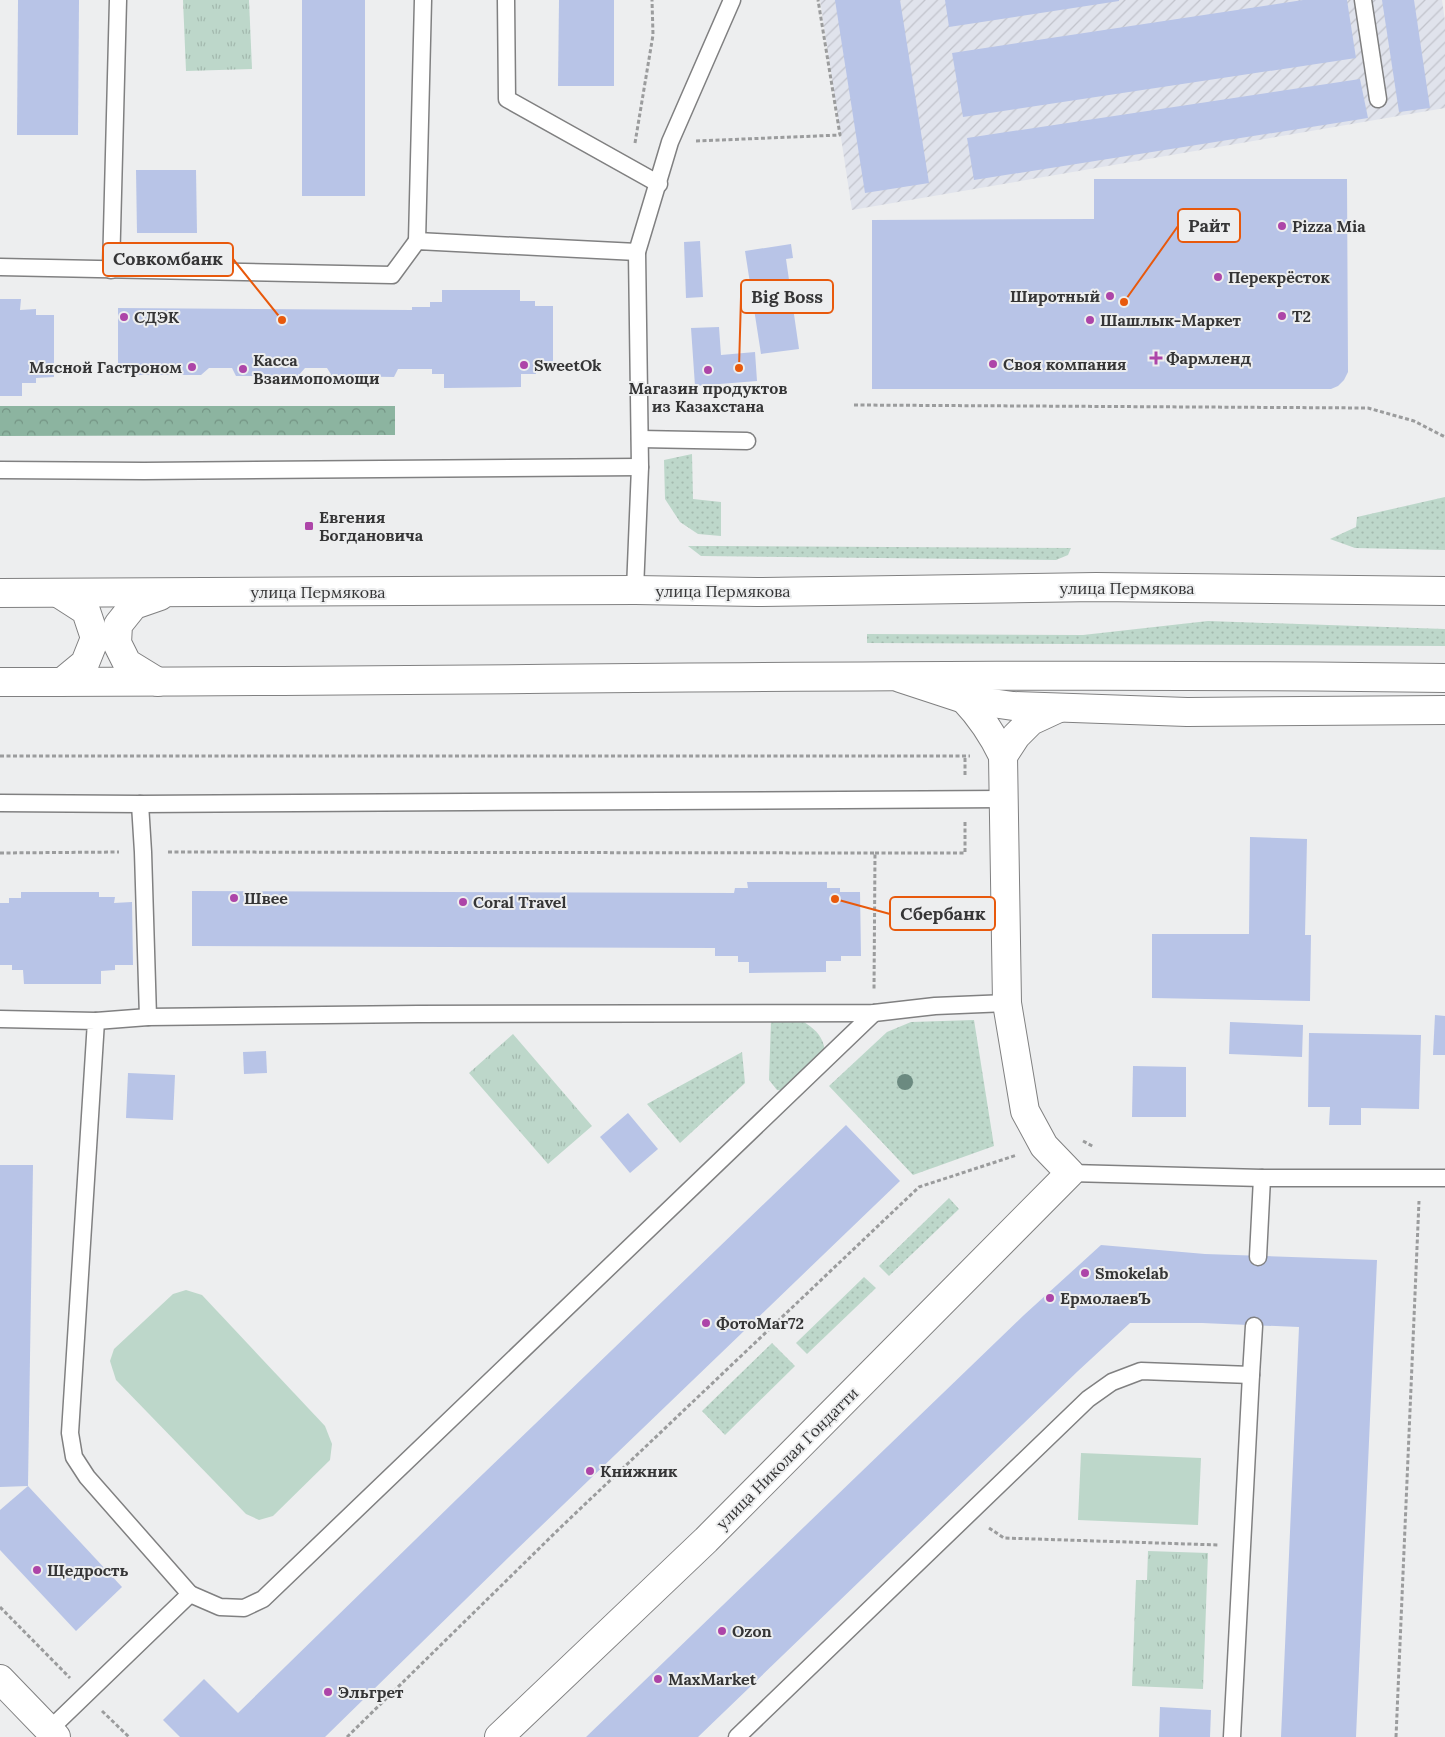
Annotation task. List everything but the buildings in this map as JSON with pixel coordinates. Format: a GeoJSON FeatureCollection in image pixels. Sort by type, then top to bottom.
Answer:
{"type":"FeatureCollection","features":[{"type":"Feature","properties":{"kind":"main road","name":"улица Пермякова"},"geometry":{"type":"LineString","coordinates":[[0,593],[636,590],[757,592],[1106,587],[1445,591]]}},
{"type":"Feature","properties":{"kind":"main road"},"geometry":{"type":"LineString","coordinates":[[58,593],[86,611],[95,638],[85,663],[62,682]]}},
{"type":"Feature","properties":{"kind":"main road"},"geometry":{"type":"LineString","coordinates":[[160,682],[127,662],[117,644],[118,625],[134,605],[166,593]]}},
{"type":"Feature","properties":{"kind":"main road"},"geometry":{"type":"LineString","coordinates":[[0,682],[891,675],[1445,678]]}},
{"type":"Feature","properties":{"kind":"main road"},"geometry":{"type":"LineString","coordinates":[[891,675],[964,699],[1012,706],[1187,712],[1445,710]]}},
{"type":"Feature","properties":{"kind":"main road"},"geometry":{"type":"LineString","coordinates":[[964,699],[982,718],[1003,756],[1007,1003],[1025,1111],[1044,1146],[1070,1173]]}},
{"type":"Feature","properties":{"kind":"main road"},"geometry":{"type":"LineString","coordinates":[[1003,756],[1016,736],[1031,720],[1059,708]]}},
{"type":"Feature","properties":{"kind":"main road","name":"улица Николая Гондатти"},"geometry":{"type":"LineString","coordinates":[[499,1737],[706,1540],[1070,1173]]}},
{"type":"Feature","properties":{"kind":"main road"},"geometry":{"type":"LineString","coordinates":[[0,1679],[52,1733]]}},
{"type":"Feature","properties":{"kind":"lane"},"geometry":{"type":"LineString","coordinates":[[111,270],[118,0]]}},
{"type":"Feature","properties":{"kind":"lane"},"geometry":{"type":"LineString","coordinates":[[0,268],[392,275],[417,241],[423,0]]}},
{"type":"Feature","properties":{"kind":"lane"},"geometry":{"type":"LineString","coordinates":[[506,0],[507,99],[658,184]]}},
{"type":"Feature","properties":{"kind":"lane"},"geometry":{"type":"LineString","coordinates":[[636,590],[640,467],[637,252],[670,142],[732,0]]}},
{"type":"Feature","properties":{"kind":"lane"},"geometry":{"type":"LineString","coordinates":[[1363,0],[1378,99]]}},
{"type":"Feature","properties":{"kind":"lane"},"geometry":{"type":"LineString","coordinates":[[417,241],[637,252]]}},
{"type":"Feature","properties":{"kind":"lane"},"geometry":{"type":"LineString","coordinates":[[640,439],[747,441]]}},
{"type":"Feature","properties":{"kind":"lane"},"geometry":{"type":"LineString","coordinates":[[0,470],[154,471],[640,467]]}},
{"type":"Feature","properties":{"kind":"lane"},"geometry":{"type":"LineString","coordinates":[[0,803],[140,804],[1004,799]]}},
{"type":"Feature","properties":{"kind":"lane"},"geometry":{"type":"LineString","coordinates":[[140,804],[148,1017]]}},
{"type":"Feature","properties":{"kind":"lane"},"geometry":{"type":"LineString","coordinates":[[0,1019],[96,1021],[148,1017],[418,1014],[874,1013],[935,1006],[1007,1003]]}},
{"type":"Feature","properties":{"kind":"lane"},"geometry":{"type":"LineString","coordinates":[[96,1021],[70,1433],[74,1457],[87,1477],[190,1594],[220,1607],[244,1608],[263,1599],[874,1013]]}},
{"type":"Feature","properties":{"kind":"lane"},"geometry":{"type":"LineString","coordinates":[[1070,1173],[1262,1178],[1445,1178]]}},
{"type":"Feature","properties":{"kind":"lane"},"geometry":{"type":"LineString","coordinates":[[1258,1256],[1262,1178]]}},
{"type":"Feature","properties":{"kind":"lane"},"geometry":{"type":"LineString","coordinates":[[1232,1737],[1254,1326]]}},
{"type":"Feature","properties":{"kind":"lane"},"geometry":{"type":"LineString","coordinates":[[737,1737],[1088,1399],[1112,1382],[1141,1371],[1251,1375]]}},
{"type":"Feature","properties":{"kind":"lane"},"geometry":{"type":"LineString","coordinates":[[52,1733],[85,1695],[190,1594]]}},
{"type":"Feature","properties":{"kind":"path"},"geometry":{"type":"LineString","coordinates":[[630,168],[653,35],[652,0]]}},
{"type":"Feature","properties":{"kind":"path"},"geometry":{"type":"LineString","coordinates":[[670,142],[840,135],[818,0]]}},
{"type":"Feature","properties":{"kind":"path"},"geometry":{"type":"LineString","coordinates":[[854,405],[1368,408],[1414,421],[1445,437]]}},
{"type":"Feature","properties":{"kind":"path"},"geometry":{"type":"LineString","coordinates":[[0,756],[1003,756]]}},
{"type":"Feature","properties":{"kind":"path"},"geometry":{"type":"LineString","coordinates":[[0,852],[965,853],[965,756]]}},
{"type":"Feature","properties":{"kind":"path"},"geometry":{"type":"LineString","coordinates":[[874,1013],[875,853]]}},
{"type":"Feature","properties":{"kind":"path"},"geometry":{"type":"LineString","coordinates":[[1078,1137],[1092,1147],[1101,1148]]}},
{"type":"Feature","properties":{"kind":"path"},"geometry":{"type":"LineString","coordinates":[[347,1737],[561,1526],[918,1187],[1044,1146]]}},
{"type":"Feature","properties":{"kind":"path"},"geometry":{"type":"LineString","coordinates":[[1396,1737],[1420,1178]]}},
{"type":"Feature","properties":{"kind":"path"},"geometry":{"type":"LineString","coordinates":[[969,1513],[1004,1538],[1242,1546]]}},
{"type":"Feature","properties":{"kind":"path"},"geometry":{"type":"LineString","coordinates":[[0,1607],[85,1695],[129,1737]]}},
{"type":"Feature","properties":{"kind":"shaded area"},"geometry":{"type":"Polygon","coordinates":[[[820,0],[1442,0],[1445,21],[1445,108],[852,210],[820,0]]]}},
{"type":"Feature","properties":{"kind":"green space"},"geometry":{"type":"Polygon","coordinates":[[[183,0],[249,0],[252,69],[186,71],[183,0]]]}},
{"type":"Feature","properties":{"kind":"green space"},"geometry":{"type":"Polygon","coordinates":[[[0,406],[395,406],[395,435],[0,436],[0,406]]]}},
{"type":"Feature","properties":{"kind":"green space"},"geometry":{"type":"Polygon","coordinates":[[[692,454],[693,499],[721,502],[721,536],[698,534],[680,522],[665,499],[664,460],[692,454]]]}},
{"type":"Feature","properties":{"kind":"green space"},"geometry":{"type":"Polygon","coordinates":[[[1445,497],[1445,550],[1355,548],[1330,539],[1356,527],[1357,517],[1445,497]]]}},
{"type":"Feature","properties":{"kind":"green space"},"geometry":{"type":"Polygon","coordinates":[[[688,546],[1071,548],[1068,555],[1056,560],[701,556],[688,546]]]}},
{"type":"Feature","properties":{"kind":"green space"},"geometry":{"type":"Polygon","coordinates":[[[1208,621],[1445,629],[1445,646],[867,643],[867,634],[1083,635],[1208,621]]]}},
{"type":"Feature","properties":{"kind":"green space"},"geometry":{"type":"Polygon","coordinates":[[[801,1020],[819,1035],[824,1045],[826,1058],[793,1092],[777,1090],[769,1080],[771,1021],[801,1020]]]}},
{"type":"Feature","properties":{"kind":"green space"},"geometry":{"type":"Polygon","coordinates":[[[974,1020],[994,1146],[913,1175],[829,1086],[887,1032],[911,1022],[974,1020]]]}},
{"type":"Feature","properties":{"kind":"green space"},"geometry":{"type":"Polygon","coordinates":[[[513,1034],[592,1126],[548,1164],[469,1073],[513,1034]]]}},
{"type":"Feature","properties":{"kind":"green space"},"geometry":{"type":"Polygon","coordinates":[[[742,1052],[745,1083],[680,1143],[647,1104],[742,1052]]]}},
{"type":"Feature","properties":{"kind":"green space"},"geometry":{"type":"Polygon","coordinates":[[[949,1198],[959,1209],[889,1276],[879,1266],[949,1198]]]}},
{"type":"Feature","properties":{"kind":"green space"},"geometry":{"type":"Polygon","coordinates":[[[864,1277],[876,1288],[807,1354],[796,1343],[864,1277]]]}},
{"type":"Feature","properties":{"kind":"green space"},"geometry":{"type":"Polygon","coordinates":[[[186,1290],[202,1295],[325,1426],[332,1444],[330,1460],[273,1516],[259,1520],[246,1514],[116,1380],[110,1361],[114,1349],[173,1294],[186,1290]]]}},
{"type":"Feature","properties":{"kind":"green space"},"geometry":{"type":"Polygon","coordinates":[[[772,1343],[795,1366],[725,1435],[702,1411],[772,1343]]]}},
{"type":"Feature","properties":{"kind":"green space"},"geometry":{"type":"Polygon","coordinates":[[[1081,1453],[1201,1458],[1198,1525],[1078,1520],[1081,1453]]]}},
{"type":"Feature","properties":{"kind":"green space"},"geometry":{"type":"Polygon","coordinates":[[[1148,1551],[1208,1553],[1203,1689],[1132,1686],[1136,1580],[1147,1580],[1148,1551]]]}},
{"type":"Feature","properties":{"kind":"place","name":"Pizza Mia"},"geometry":{"type":"Point","coordinates":[1282,226]}},
{"type":"Feature","properties":{"kind":"place","name":"Перекрёсток"},"geometry":{"type":"Point","coordinates":[1218,277]}},
{"type":"Feature","properties":{"kind":"place","name":"Широтный"},"geometry":{"type":"Point","coordinates":[1110,296]}},
{"type":"Feature","properties":{"kind":"place","name":"Райт"},"geometry":{"type":"Point","coordinates":[1124,302]}},
{"type":"Feature","properties":{"kind":"place","name":"T2"},"geometry":{"type":"Point","coordinates":[1282,316]}},
{"type":"Feature","properties":{"kind":"place","name":"СДЭК"},"geometry":{"type":"Point","coordinates":[124,317]}},
{"type":"Feature","properties":{"kind":"place","name":"Совкомбанк"},"geometry":{"type":"Point","coordinates":[282,320]}},
{"type":"Feature","properties":{"kind":"place","name":"Шашлык-Маркет"},"geometry":{"type":"Point","coordinates":[1090,320]}},
{"type":"Feature","properties":{"kind":"place","name":"Фармленд"},"geometry":{"type":"Point","coordinates":[1156,358]}},
{"type":"Feature","properties":{"kind":"place","name":"Своя компания"},"geometry":{"type":"Point","coordinates":[993,364]}},
{"type":"Feature","properties":{"kind":"place","name":"SweetOk"},"geometry":{"type":"Point","coordinates":[524,365]}},
{"type":"Feature","properties":{"kind":"place","name":"Мясной Гастроном"},"geometry":{"type":"Point","coordinates":[192,367]}},
{"type":"Feature","properties":{"kind":"place","name":"Big Boss"},"geometry":{"type":"Point","coordinates":[739,368]}},
{"type":"Feature","properties":{"kind":"place","name":"Касса Взаимопомощи"},"geometry":{"type":"Point","coordinates":[243,369]}},
{"type":"Feature","properties":{"kind":"place","name":"Магазин продуктов из Казахстана"},"geometry":{"type":"Point","coordinates":[708,370]}},
{"type":"Feature","properties":{"kind":"place","name":"Евгения Богдановича"},"geometry":{"type":"Point","coordinates":[309,526]}},
{"type":"Feature","properties":{"kind":"place","name":"Швее"},"geometry":{"type":"Point","coordinates":[234,898]}},
{"type":"Feature","properties":{"kind":"place","name":"Сбербанк"},"geometry":{"type":"Point","coordinates":[835,899]}},
{"type":"Feature","properties":{"kind":"place","name":"Coral Travel"},"geometry":{"type":"Point","coordinates":[463,902]}},
{"type":"Feature","properties":{"kind":"place","name":"Smokelab"},"geometry":{"type":"Point","coordinates":[1085,1273]}},
{"type":"Feature","properties":{"kind":"place","name":"ЕрмолаевЪ"},"geometry":{"type":"Point","coordinates":[1050,1298]}},
{"type":"Feature","properties":{"kind":"place","name":"ФотоМаг72"},"geometry":{"type":"Point","coordinates":[706,1323]}},
{"type":"Feature","properties":{"kind":"place","name":"Книжник"},"geometry":{"type":"Point","coordinates":[590,1471]}},
{"type":"Feature","properties":{"kind":"place","name":"Щедрость"},"geometry":{"type":"Point","coordinates":[37,1570]}},
{"type":"Feature","properties":{"kind":"place","name":"Ozon"},"geometry":{"type":"Point","coordinates":[722,1631]}},
{"type":"Feature","properties":{"kind":"place","name":"MaxMarket"},"geometry":{"type":"Point","coordinates":[658,1679]}},
{"type":"Feature","properties":{"kind":"place","name":"Эльгрет"},"geometry":{"type":"Point","coordinates":[328,1692]}}]}
